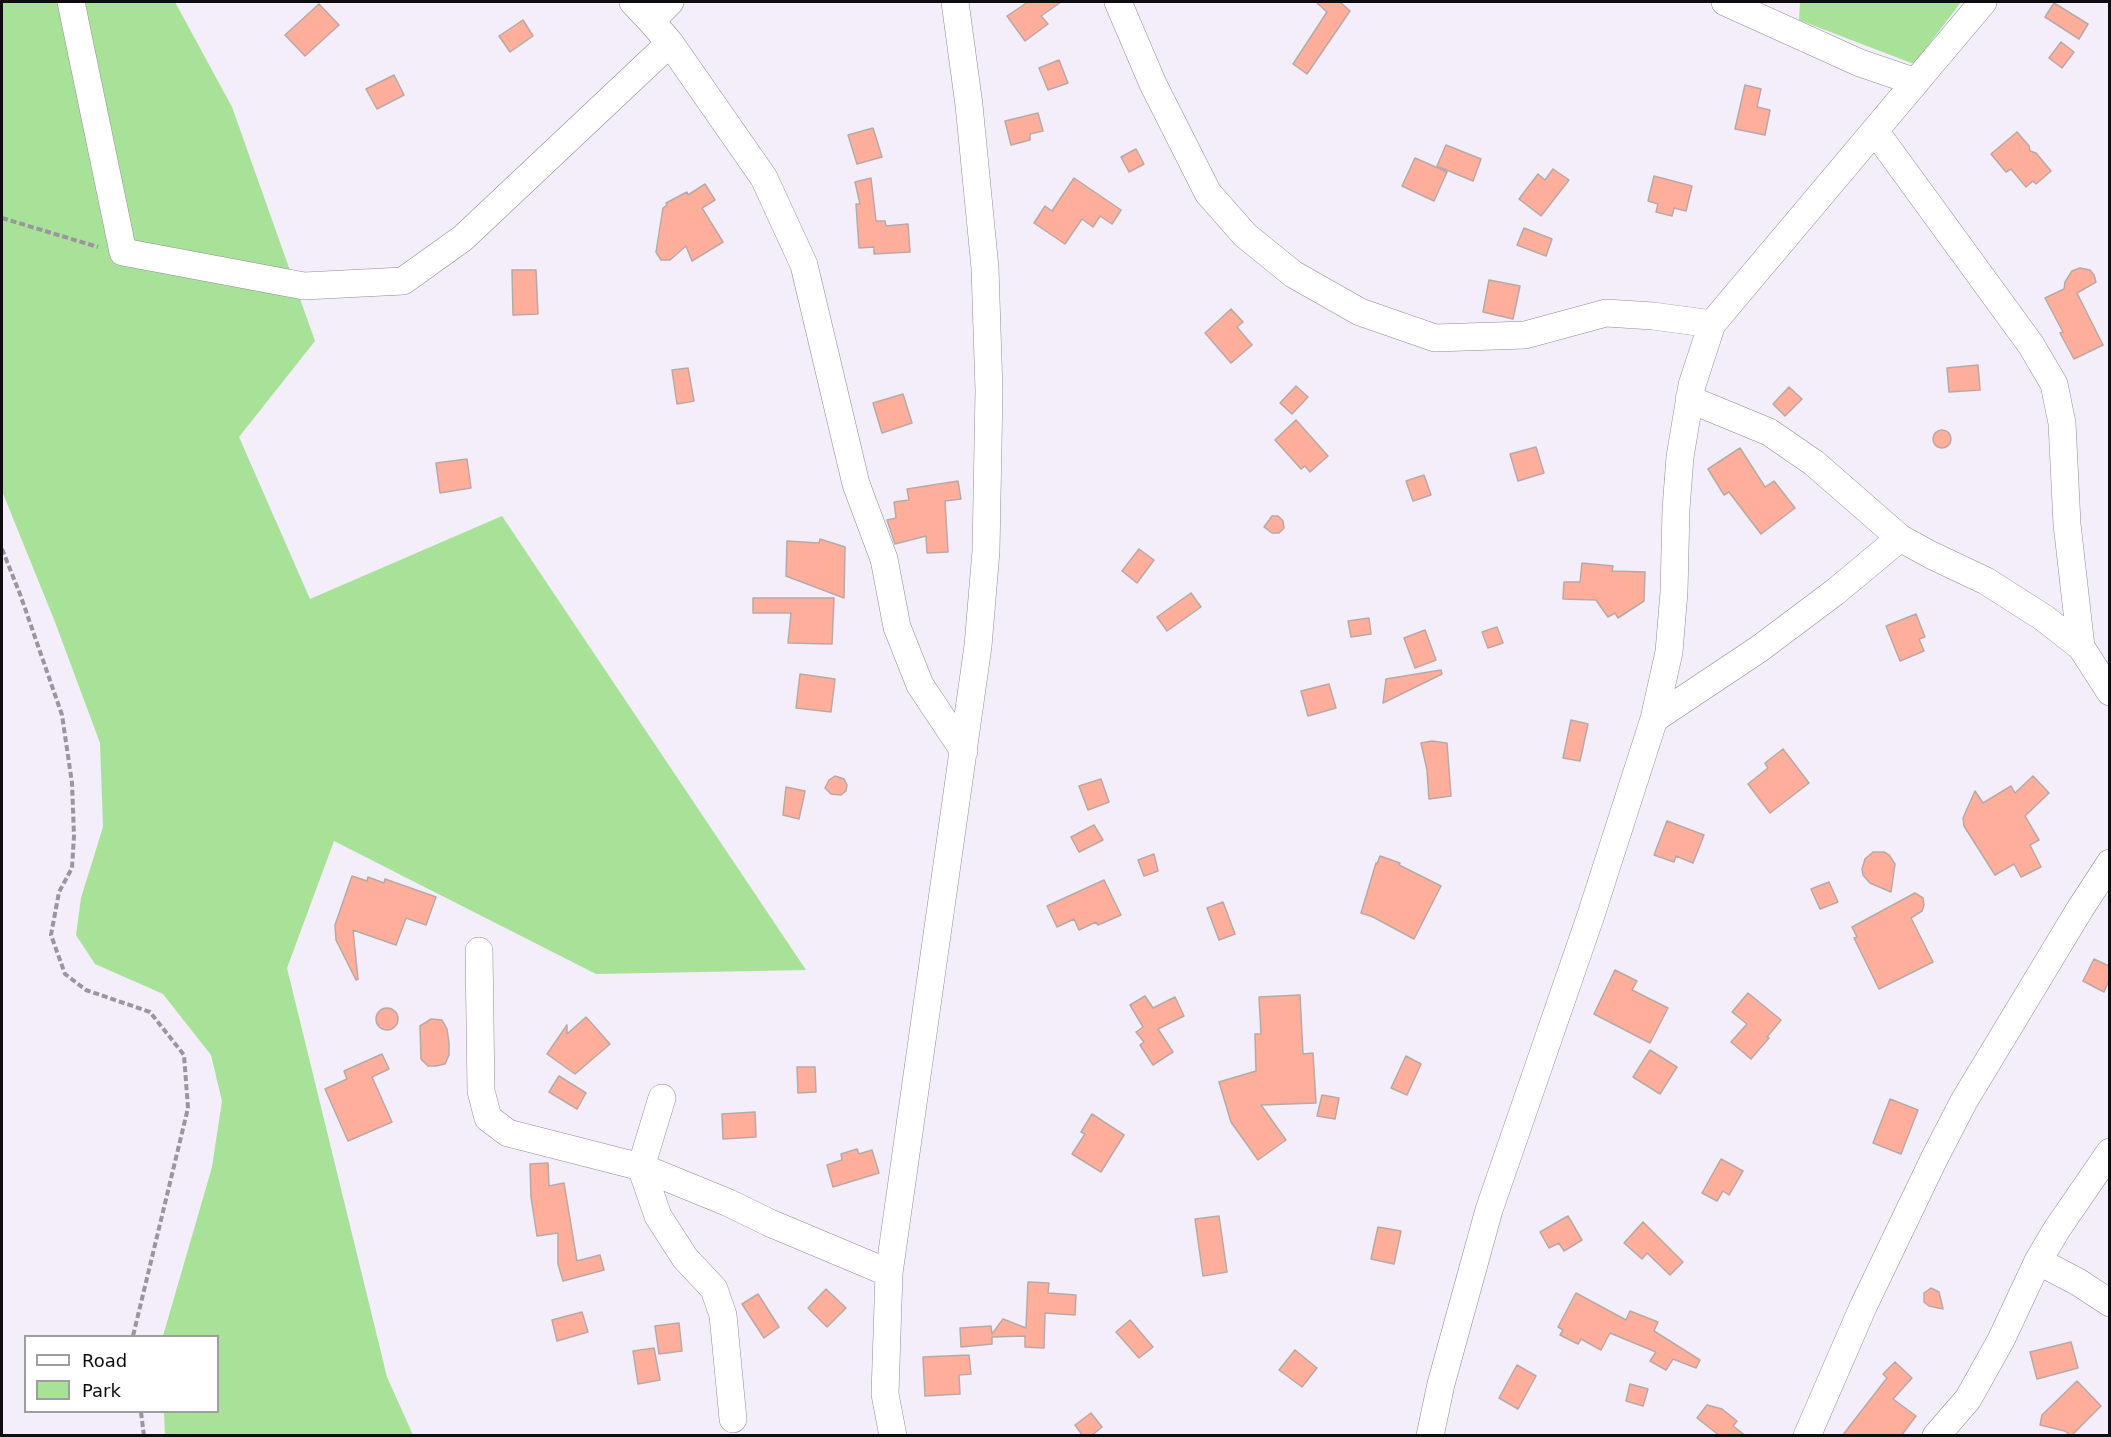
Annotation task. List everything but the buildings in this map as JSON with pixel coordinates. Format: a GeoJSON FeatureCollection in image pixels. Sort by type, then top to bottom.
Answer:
{"type":"FeatureCollection","features":[{"type":"Feature","properties":{"kind":"street"},"geometry":{"type":"LineString","coordinates":[[71,2],[123,252],[304,286],[403,281],[463,238],[670,43]]}},
{"type":"Feature","properties":{"kind":"street"},"geometry":{"type":"LineString","coordinates":[[893,1436],[885,1394],[889,1273],[978,646],[986,551],[988,391],[985,268],[969,105],[955,2]]}},
{"type":"Feature","properties":{"kind":"street"},"geometry":{"type":"LineString","coordinates":[[1118,2],[1153,84],[1208,193],[1245,235],[1293,274],[1360,312],[1435,338],[1525,335],[1606,313],[1653,316],[1712,324]]}},
{"type":"Feature","properties":{"kind":"street"},"geometry":{"type":"LineString","coordinates":[[1430,1436],[1441,1384],[1489,1210],[1591,915],[1654,719],[1668,652],[1674,592],[1680,457],[1689,399],[1712,324],[1983,2]]}},
{"type":"Feature","properties":{"kind":"street"},"geometry":{"type":"LineString","coordinates":[[1737,4],[1860,63],[1916,82]]}},
{"type":"Feature","properties":{"kind":"street"},"geometry":{"type":"LineString","coordinates":[[651,8],[670,43],[764,178],[804,265],[856,484],[884,559],[897,627],[920,685],[963,751]]}},
{"type":"Feature","properties":{"kind":"street"},"geometry":{"type":"LineString","coordinates":[[1875,131],[2031,345],[2054,384],[2062,423],[2067,524],[2081,647]]}},
{"type":"Feature","properties":{"kind":"street"},"geometry":{"type":"LineString","coordinates":[[1689,399],[1769,432],[1814,464],[1900,538],[1986,581],[2044,618],[2081,647],[2109,692]]}},
{"type":"Feature","properties":{"kind":"street"},"geometry":{"type":"LineString","coordinates":[[1654,719],[1760,649],[1900,538]]}},
{"type":"Feature","properties":{"kind":"street"},"geometry":{"type":"LineString","coordinates":[[1807,1436],[1863,1307],[1964,1101],[2109,863]]}},
{"type":"Feature","properties":{"kind":"street"},"geometry":{"type":"LineString","coordinates":[[479,951],[481,1091],[488,1118],[508,1133],[641,1167],[889,1273]]}},
{"type":"Feature","properties":{"kind":"street"},"geometry":{"type":"LineString","coordinates":[[662,1098],[641,1167],[658,1216],[685,1258],[714,1289],[723,1315],[733,1419]]}},
{"type":"Feature","properties":{"kind":"street"},"geometry":{"type":"LineString","coordinates":[[1936,1436],[1968,1399],[2001,1340],[2038,1261],[2109,1152]]}},
{"type":"Feature","properties":{"kind":"street"},"geometry":{"type":"LineString","coordinates":[[2038,1261],[2078,1282],[2109,1303]]}},
{"type":"Feature","properties":{"kind":"path"},"geometry":{"type":"LineString","coordinates":[[2,218],[94,246],[123,252]]}},
{"type":"Feature","properties":{"kind":"path"},"geometry":{"type":"LineString","coordinates":[[2,549],[21,594],[62,715],[72,783],[74,836],[72,868],[59,892],[51,935],[65,974],[86,990],[150,1012],[184,1055],[188,1108],[133,1335]]}},
{"type":"Feature","properties":{"kind":"path"},"geometry":{"type":"LineString","coordinates":[[141,1413],[144,1436]]}},
{"type":"Feature","properties":{"kind":"green space"},"geometry":{"type":"Polygon","coordinates":[[[2,2],[175,2],[232,107],[315,341],[239,437],[310,599],[502,516],[806,970],[596,974],[334,841],[287,968],[387,1377],[413,1435],[165,1435],[164,1413],[219,1413],[219,1335],[163,1335],[212,1167],[222,1101],[211,1055],[163,994],[95,964],[76,935],[81,898],[103,827],[100,743],[55,622],[2,491],[2,2]]]}},
{"type":"Feature","properties":{"kind":"green space"},"geometry":{"type":"Polygon","coordinates":[[[1800,2],[1961,2],[1914,64],[1799,20],[1800,2]]]}}]}
